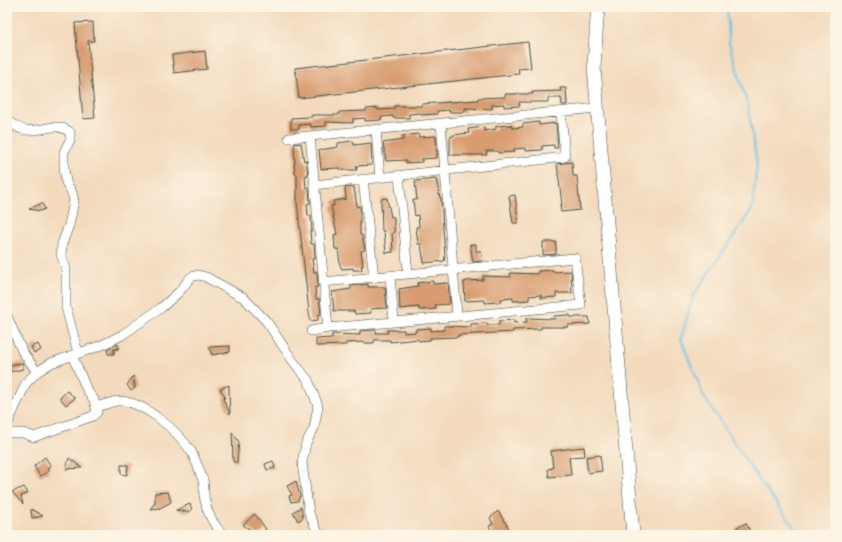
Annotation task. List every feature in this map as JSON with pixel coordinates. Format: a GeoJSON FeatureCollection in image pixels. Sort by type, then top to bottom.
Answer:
{"type":"FeatureCollection","features":[{"type":"Feature","properties":{"kind":"highway"},"geometry":{"type":"LineString","coordinates":[[599,7],[594,67],[633,535]]}},
{"type":"Feature","properties":{"kind":"street"},"geometry":{"type":"LineString","coordinates":[[289,138],[597,108]]}},
{"type":"Feature","properties":{"kind":"street"},"geometry":{"type":"LineString","coordinates":[[314,185],[564,157],[560,112]]}},
{"type":"Feature","properties":{"kind":"street"},"geometry":{"type":"LineString","coordinates":[[7,120],[26,130],[51,126],[64,128],[70,132],[70,140],[64,152],[64,168],[66,182],[72,193],[74,201],[69,225],[62,244],[61,254],[66,269],[66,307],[75,354],[87,390],[97,407],[97,412],[93,416],[34,436],[23,433],[7,433]]}},
{"type":"Feature","properties":{"kind":"street"},"geometry":{"type":"LineString","coordinates":[[441,124],[457,316]]}},
{"type":"Feature","properties":{"kind":"street"},"geometry":{"type":"LineString","coordinates":[[376,130],[380,178]]}},
{"type":"Feature","properties":{"kind":"street"},"geometry":{"type":"LineString","coordinates":[[310,136],[328,328]]}},
{"type":"Feature","properties":{"kind":"street"},"geometry":{"type":"LineString","coordinates":[[399,175],[408,274]]}},
{"type":"Feature","properties":{"kind":"street"},"geometry":{"type":"LineString","coordinates":[[363,179],[374,278]]}},
{"type":"Feature","properties":{"kind":"street"},"geometry":{"type":"LineString","coordinates":[[311,331],[328,328],[581,305],[576,258],[323,282]]}},
{"type":"Feature","properties":{"kind":"street"},"geometry":{"type":"LineString","coordinates":[[7,425],[26,383],[37,372],[75,354],[102,345],[122,335],[162,308],[179,292],[191,277],[198,275],[206,277],[244,298],[267,322],[293,361],[308,380],[318,406],[314,428],[305,447],[302,463],[309,513],[320,535]]}},
{"type":"Feature","properties":{"kind":"street"},"geometry":{"type":"LineString","coordinates":[[390,276],[394,322]]}},
{"type":"Feature","properties":{"kind":"street"},"geometry":{"type":"LineString","coordinates":[[7,316],[22,351],[37,372]]}},
{"type":"Feature","properties":{"kind":"street"},"geometry":{"type":"LineString","coordinates":[[97,407],[116,401],[126,402],[141,408],[168,426],[191,452],[206,492],[204,499],[211,519],[223,535]]}},
{"type":"Feature","properties":{"kind":"building"},"geometry":{"type":"Polygon","coordinates":[[[93,22],[94,41],[88,41],[95,118],[83,119],[75,23],[93,22]]]}},
{"type":"Feature","properties":{"kind":"building"},"geometry":{"type":"Polygon","coordinates":[[[528,42],[531,68],[518,69],[519,74],[299,98],[295,68],[528,42]]]}},
{"type":"Feature","properties":{"kind":"building"},"geometry":{"type":"Polygon","coordinates":[[[205,51],[207,69],[174,73],[172,55],[205,51]]]}},
{"type":"Feature","properties":{"kind":"building"},"geometry":{"type":"Polygon","coordinates":[[[560,88],[566,88],[567,105],[562,105],[561,98],[548,98],[548,102],[519,102],[520,106],[504,107],[504,104],[492,105],[492,109],[465,108],[465,112],[449,112],[449,110],[437,111],[437,114],[409,114],[409,118],[393,118],[393,116],[381,117],[381,120],[365,121],[365,118],[353,119],[353,123],[326,122],[326,126],[311,127],[310,124],[299,125],[299,129],[291,129],[291,118],[312,117],[312,115],[339,115],[339,112],[366,111],[366,109],[394,109],[394,106],[422,106],[422,104],[478,100],[478,98],[505,97],[505,94],[533,94],[532,92],[561,91],[560,88]]]}},
{"type":"Feature","properties":{"kind":"building"},"geometry":{"type":"Polygon","coordinates":[[[539,122],[539,125],[556,123],[558,148],[554,148],[554,145],[542,146],[542,150],[526,151],[526,148],[514,149],[514,152],[498,153],[498,151],[486,151],[487,155],[450,155],[450,137],[453,135],[469,133],[468,129],[484,127],[484,131],[496,129],[496,126],[511,125],[512,128],[523,127],[523,124],[539,122]]]}},
{"type":"Feature","properties":{"kind":"building"},"geometry":{"type":"Polygon","coordinates":[[[418,134],[419,137],[436,136],[437,158],[422,159],[422,162],[406,163],[406,160],[386,161],[383,143],[403,140],[402,136],[418,134]]]}},
{"type":"Feature","properties":{"kind":"building"},"geometry":{"type":"Polygon","coordinates":[[[353,141],[354,145],[371,143],[372,165],[356,166],[357,170],[341,170],[340,168],[321,169],[319,150],[338,147],[338,143],[353,141]]]}},
{"type":"Feature","properties":{"kind":"building"},"geometry":{"type":"Polygon","coordinates":[[[301,143],[304,161],[306,160],[308,175],[305,176],[306,188],[309,188],[310,203],[307,204],[308,216],[311,216],[311,244],[314,244],[315,259],[312,259],[314,272],[317,272],[318,287],[315,287],[316,299],[319,299],[321,314],[318,315],[318,320],[310,321],[297,202],[297,174],[295,174],[294,164],[294,144],[301,143]]]}},
{"type":"Feature","properties":{"kind":"building"},"geometry":{"type":"Polygon","coordinates":[[[572,162],[573,176],[577,176],[580,210],[561,212],[560,205],[562,205],[557,164],[572,162]]]}},
{"type":"Feature","properties":{"kind":"building"},"geometry":{"type":"Polygon","coordinates":[[[436,179],[441,198],[445,257],[444,261],[424,263],[421,244],[418,244],[416,227],[419,227],[418,215],[415,216],[413,200],[417,200],[415,181],[436,179]]]}},
{"type":"Feature","properties":{"kind":"building"},"geometry":{"type":"Polygon","coordinates":[[[354,187],[357,207],[360,206],[360,235],[362,235],[365,250],[361,251],[363,266],[361,266],[362,270],[353,270],[353,268],[342,269],[338,249],[335,249],[334,235],[337,234],[331,206],[334,206],[333,201],[346,199],[345,188],[354,187]]]}},
{"type":"Feature","properties":{"kind":"building"},"geometry":{"type":"Polygon","coordinates":[[[515,195],[518,223],[513,223],[509,196],[515,195]]]}},
{"type":"Feature","properties":{"kind":"building"},"geometry":{"type":"Polygon","coordinates":[[[387,198],[391,217],[394,217],[394,233],[392,233],[393,252],[386,253],[384,231],[382,231],[381,199],[387,198]]]}},
{"type":"Feature","properties":{"kind":"building"},"geometry":{"type":"Polygon","coordinates":[[[42,203],[45,209],[40,211],[29,209],[42,203]]]}},
{"type":"Feature","properties":{"kind":"building"},"geometry":{"type":"Polygon","coordinates":[[[543,242],[556,242],[556,254],[543,255],[543,242]]]}},
{"type":"Feature","properties":{"kind":"building"},"geometry":{"type":"Polygon","coordinates":[[[470,244],[476,244],[476,251],[481,251],[483,261],[473,262],[470,244]]]}},
{"type":"Feature","properties":{"kind":"building"},"geometry":{"type":"Polygon","coordinates":[[[553,270],[553,272],[571,271],[572,293],[556,293],[556,297],[541,298],[541,295],[529,296],[529,300],[513,301],[513,298],[501,299],[501,302],[485,303],[485,300],[465,301],[464,282],[483,280],[483,276],[511,277],[510,273],[538,274],[538,271],[553,270]]]}},
{"type":"Feature","properties":{"kind":"building"},"geometry":{"type":"Polygon","coordinates":[[[433,281],[433,284],[448,283],[450,304],[435,305],[436,309],[419,310],[419,307],[400,309],[399,289],[418,286],[417,283],[433,281]]]}},
{"type":"Feature","properties":{"kind":"building"},"geometry":{"type":"Polygon","coordinates":[[[368,284],[368,287],[385,287],[387,308],[370,309],[371,313],[355,314],[354,311],[334,311],[332,292],[351,289],[351,286],[368,284]]]}},
{"type":"Feature","properties":{"kind":"building"},"geometry":{"type":"Polygon","coordinates":[[[570,315],[570,317],[589,317],[590,324],[568,325],[568,327],[541,327],[541,329],[513,330],[513,332],[458,335],[458,337],[430,338],[430,340],[419,341],[418,339],[390,342],[390,340],[374,340],[374,343],[363,342],[346,343],[346,345],[316,346],[316,339],[332,338],[332,334],[360,335],[360,331],[376,330],[376,333],[388,333],[387,330],[404,330],[404,333],[416,332],[416,329],[431,328],[431,331],[444,330],[444,326],[472,327],[471,324],[487,323],[487,325],[499,325],[499,321],[514,320],[514,323],[527,322],[526,318],[555,319],[554,316],[570,315]]]}},
{"type":"Feature","properties":{"kind":"building"},"geometry":{"type":"Polygon","coordinates":[[[38,344],[41,350],[34,353],[31,347],[38,344]]]}},
{"type":"Feature","properties":{"kind":"building"},"geometry":{"type":"Polygon","coordinates":[[[118,344],[118,349],[114,349],[114,354],[108,354],[107,349],[118,344]]]}},
{"type":"Feature","properties":{"kind":"building"},"geometry":{"type":"Polygon","coordinates":[[[230,346],[230,352],[212,355],[209,347],[230,346]]]}},
{"type":"Feature","properties":{"kind":"building"},"geometry":{"type":"Polygon","coordinates":[[[23,363],[23,369],[10,372],[11,369],[7,367],[7,365],[23,363]]]}},
{"type":"Feature","properties":{"kind":"building"},"geometry":{"type":"Polygon","coordinates":[[[133,376],[135,388],[131,391],[127,385],[133,376]]]}},
{"type":"Feature","properties":{"kind":"building"},"geometry":{"type":"Polygon","coordinates":[[[229,385],[230,414],[223,399],[225,397],[220,389],[229,385]]]}},
{"type":"Feature","properties":{"kind":"building"},"geometry":{"type":"Polygon","coordinates":[[[67,391],[75,398],[66,405],[60,398],[67,391]]]}},
{"type":"Feature","properties":{"kind":"building"},"geometry":{"type":"Polygon","coordinates":[[[232,432],[239,442],[237,462],[233,462],[232,432]]]}},
{"type":"Feature","properties":{"kind":"building"},"geometry":{"type":"Polygon","coordinates":[[[584,447],[585,456],[569,457],[571,475],[549,477],[548,469],[553,468],[551,451],[584,447]]]}},
{"type":"Feature","properties":{"kind":"building"},"geometry":{"type":"Polygon","coordinates":[[[600,455],[602,471],[588,473],[586,457],[600,455]]]}},
{"type":"Feature","properties":{"kind":"building"},"geometry":{"type":"Polygon","coordinates":[[[45,457],[51,466],[47,468],[49,471],[40,476],[34,466],[45,457]]]}},
{"type":"Feature","properties":{"kind":"building"},"geometry":{"type":"Polygon","coordinates":[[[69,458],[82,468],[66,469],[69,458]]]}},
{"type":"Feature","properties":{"kind":"building"},"geometry":{"type":"Polygon","coordinates":[[[273,461],[275,468],[267,470],[265,464],[273,461]]]}},
{"type":"Feature","properties":{"kind":"building"},"geometry":{"type":"Polygon","coordinates":[[[121,465],[128,465],[127,475],[121,474],[121,465]]]}},
{"type":"Feature","properties":{"kind":"building"},"geometry":{"type":"Polygon","coordinates":[[[296,481],[300,496],[298,501],[291,502],[289,496],[292,495],[287,486],[296,481]]]}},
{"type":"Feature","properties":{"kind":"building"},"geometry":{"type":"Polygon","coordinates":[[[24,487],[28,493],[21,496],[23,504],[12,492],[24,487]]]}},
{"type":"Feature","properties":{"kind":"building"},"geometry":{"type":"Polygon","coordinates":[[[168,492],[171,502],[160,508],[150,509],[155,503],[155,493],[168,492]]]}},
{"type":"Feature","properties":{"kind":"building"},"geometry":{"type":"Polygon","coordinates":[[[190,504],[192,510],[187,512],[176,510],[190,504]]]}},
{"type":"Feature","properties":{"kind":"building"},"geometry":{"type":"Polygon","coordinates":[[[301,507],[303,518],[298,521],[293,512],[301,507]]]}},
{"type":"Feature","properties":{"kind":"building"},"geometry":{"type":"Polygon","coordinates":[[[31,509],[43,516],[32,518],[31,509]]]}},
{"type":"Feature","properties":{"kind":"building"},"geometry":{"type":"Polygon","coordinates":[[[498,511],[513,535],[494,535],[489,526],[493,524],[490,518],[498,511]]]}},
{"type":"Feature","properties":{"kind":"building"},"geometry":{"type":"Polygon","coordinates":[[[255,514],[266,529],[259,535],[243,525],[255,514]]]}},
{"type":"Feature","properties":{"kind":"building"},"geometry":{"type":"Polygon","coordinates":[[[746,523],[752,535],[739,535],[736,528],[746,523]]]}},
{"type":"Feature","properties":{"kind":"waterway"},"geometry":{"type":"LineString","coordinates":[[727,7],[729,43],[748,106],[757,165],[752,209],[693,296],[681,339],[704,397],[759,480],[800,535]]}}]}
